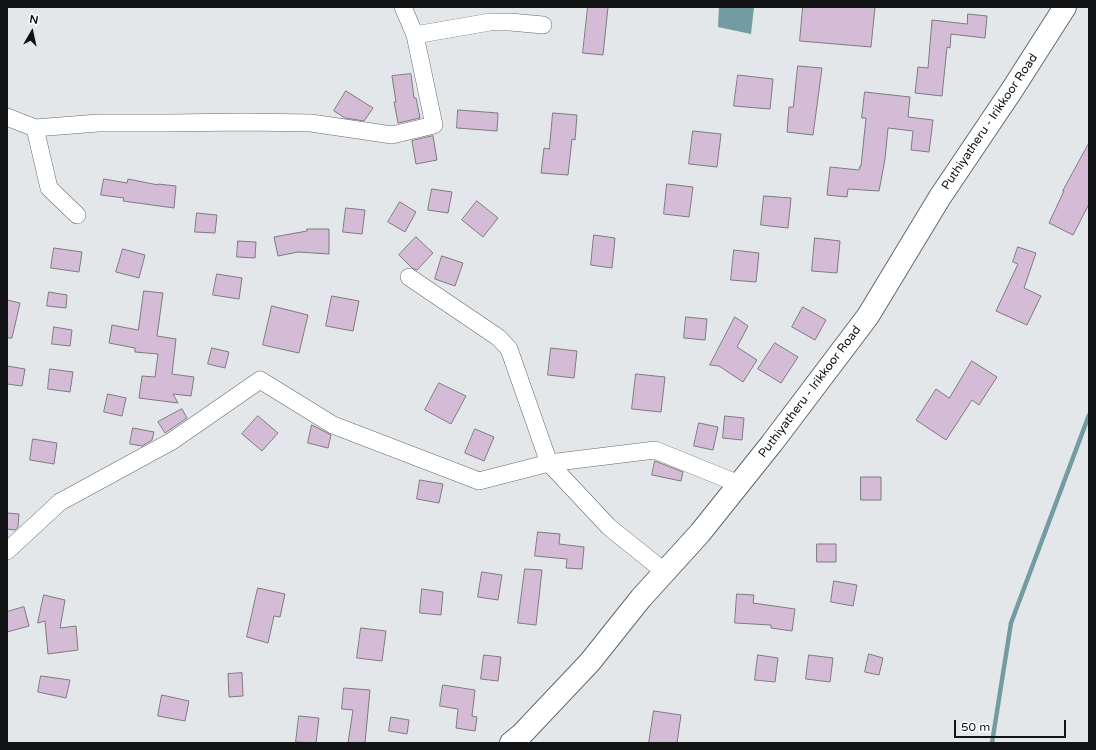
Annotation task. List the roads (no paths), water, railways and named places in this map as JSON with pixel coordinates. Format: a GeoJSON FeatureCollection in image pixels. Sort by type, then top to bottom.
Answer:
{"type":"FeatureCollection","features":[{"type":"Feature","properties":{"kind":"main road","name":"Puthiyatheru - Irikkoor Road"},"geometry":{"type":"LineString","coordinates":[[511,743],[522,734],[590,662],[641,598],[700,533],[772,443],[868,316],[940,197],[1012,90],[1065,7]]}},
{"type":"Feature","properties":{"kind":"street"},"geometry":{"type":"LineString","coordinates":[[7,117],[35,128],[98,123],[244,122],[311,124],[392,135],[434,125],[415,35],[403,7]]}},
{"type":"Feature","properties":{"kind":"street"},"geometry":{"type":"LineString","coordinates":[[415,35],[490,22],[543,24]]}},
{"type":"Feature","properties":{"kind":"street"},"geometry":{"type":"LineString","coordinates":[[35,128],[49,188],[77,215]]}},
{"type":"Feature","properties":{"kind":"street"},"geometry":{"type":"LineString","coordinates":[[409,277],[499,338],[509,349],[549,463],[609,527],[665,572]]}},
{"type":"Feature","properties":{"kind":"street"},"geometry":{"type":"LineString","coordinates":[[7,551],[60,502],[172,440],[260,380],[333,425],[479,481],[549,463],[655,450],[739,484]]}},
{"type":"Feature","properties":{"kind":"water"},"geometry":{"type":"Polygon","coordinates":[[[719,7],[754,7],[751,34],[718,27],[719,7]]]}},
{"type":"Feature","properties":{"kind":"waterway"},"geometry":{"type":"LineString","coordinates":[[992,743],[1011,623],[1089,415]]}}]}
